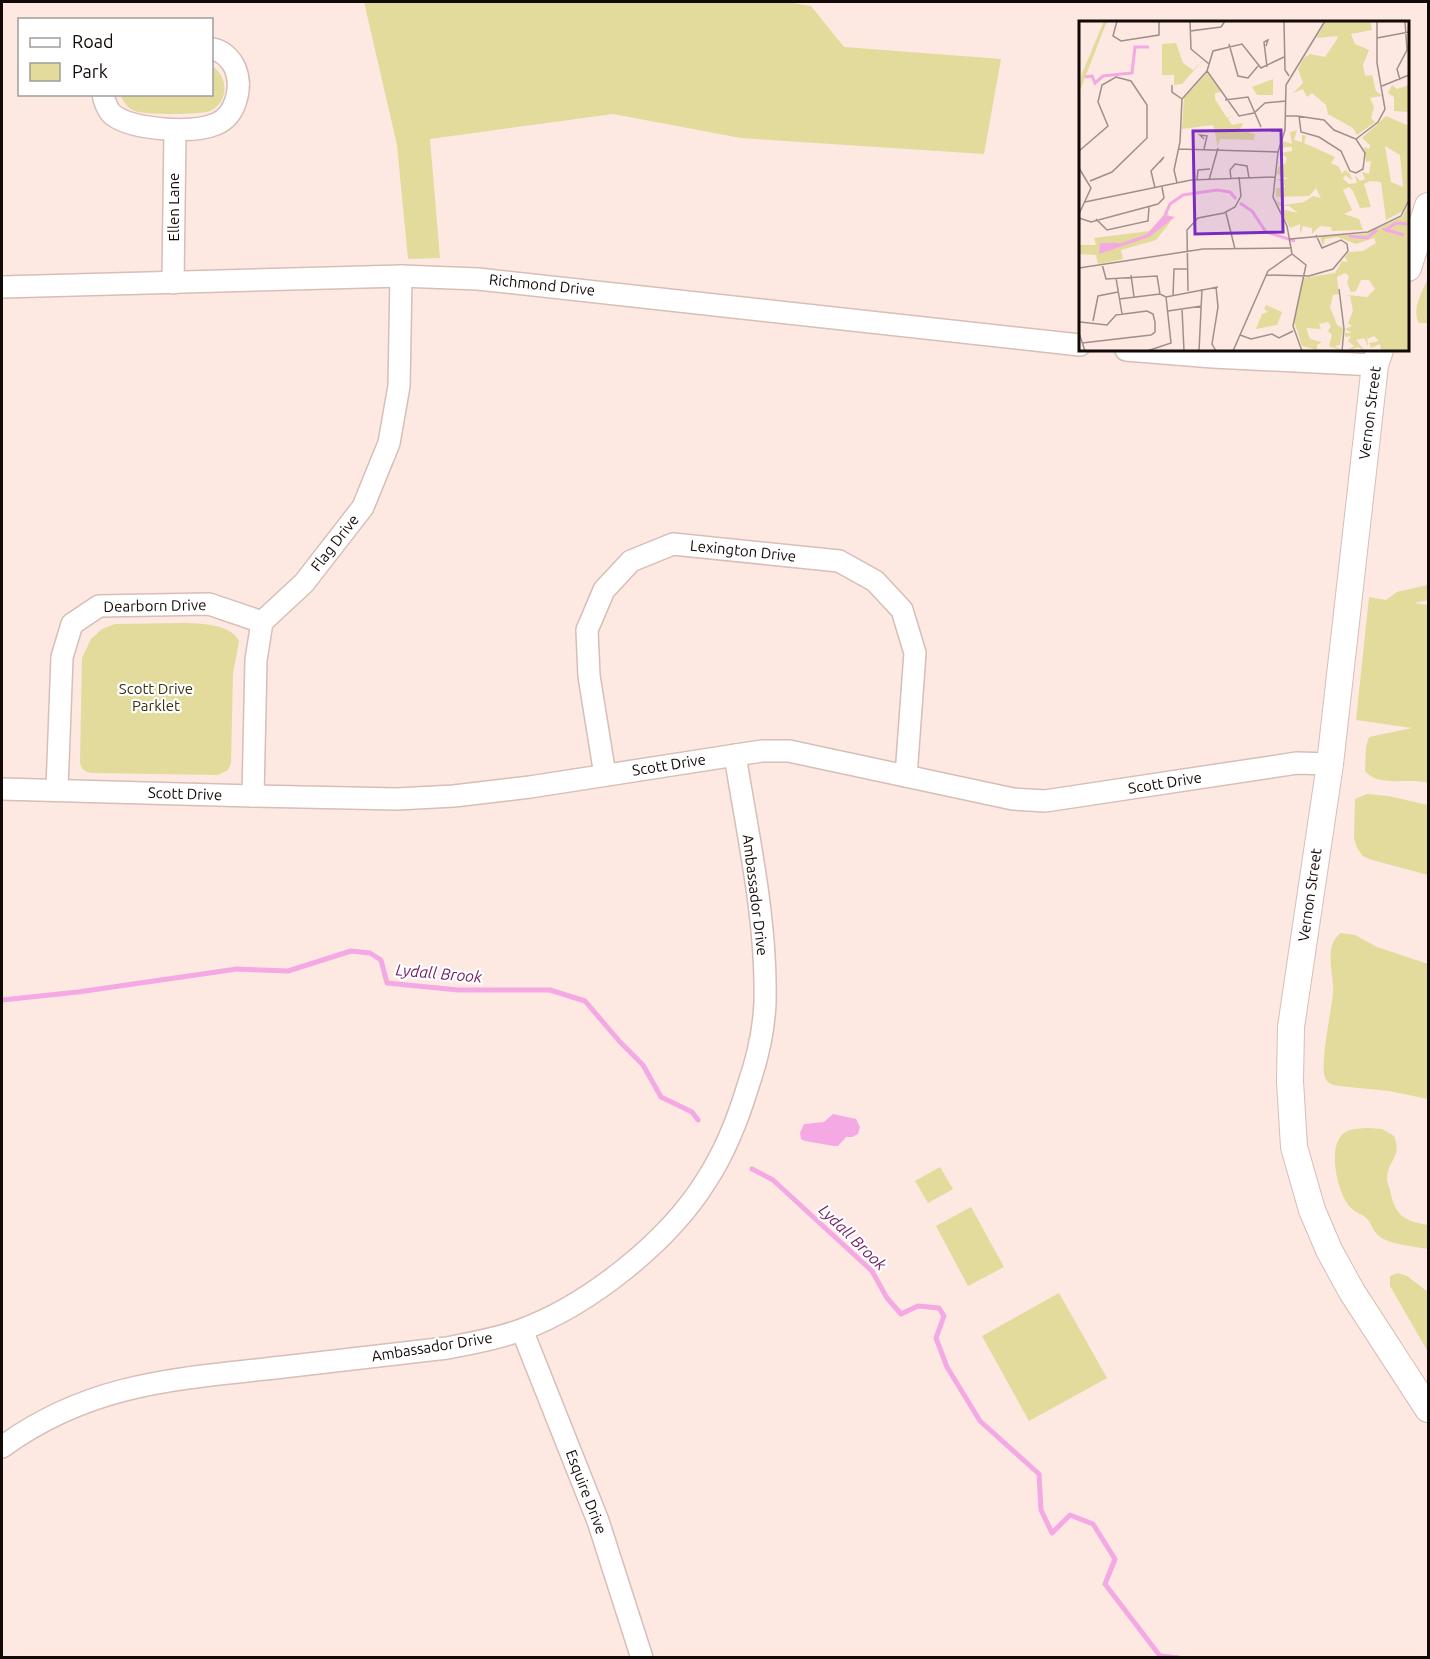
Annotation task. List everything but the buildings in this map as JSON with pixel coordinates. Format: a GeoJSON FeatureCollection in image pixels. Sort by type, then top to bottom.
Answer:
{"type":"FeatureCollection","features":[{"type":"Feature","properties":{"kind":"street"},"geometry":{"type":"LineString","coordinates":[[104,96],[112,114],[132,124],[175,131],[216,124],[229,114],[239,86],[237,72],[231,60],[213,49]]}},
{"type":"Feature","properties":{"kind":"street","name":"Ellen Lane"},"geometry":{"type":"LineString","coordinates":[[173,283],[175,131]]}},
{"type":"Feature","properties":{"kind":"street"},"geometry":{"type":"LineString","coordinates":[[1409,262],[1428,206]]}},
{"type":"Feature","properties":{"kind":"street","name":"Richmond Drive"},"geometry":{"type":"LineString","coordinates":[[2,287],[401,276],[478,279],[586,289],[1079,345]]}},
{"type":"Feature","properties":{"kind":"street","name":"Flag Drive"},"geometry":{"type":"LineString","coordinates":[[262,622],[304,583],[363,507],[389,442],[399,386],[401,276]]}},
{"type":"Feature","properties":{"kind":"street"},"geometry":{"type":"LineString","coordinates":[[1138,351],[1213,357],[1377,357]]}},
{"type":"Feature","properties":{"kind":"street","name":"Vernon Street"},"geometry":{"type":"LineString","coordinates":[[1377,357],[1330,764],[1291,1027],[1290,1081],[1294,1148],[1312,1210],[1329,1250],[1352,1292],[1428,1409]]}},
{"type":"Feature","properties":{"kind":"street","name":"Lexington Drive"},"geometry":{"type":"LineString","coordinates":[[605,775],[589,676],[587,630],[604,590],[631,561],[673,544],[839,561],[875,581],[902,610],[915,653],[906,776]]}},
{"type":"Feature","properties":{"kind":"street","name":"Dearborn Drive"},"geometry":{"type":"LineString","coordinates":[[57,789],[62,657],[72,624],[99,606],[210,604],[262,622]]}},
{"type":"Feature","properties":{"kind":"street"},"geometry":{"type":"LineString","coordinates":[[253,796],[256,660],[262,622]]}},
{"type":"Feature","properties":{"kind":"street","name":"Scott Drive"},"geometry":{"type":"LineString","coordinates":[[2,789],[397,799],[454,796],[530,787],[735,755],[789,751],[1013,799],[1045,801],[1297,763],[1330,764]]}},
{"type":"Feature","properties":{"kind":"street","name":"Ambassador Drive"},"geometry":{"type":"LineString","coordinates":[[2,1447],[24,1430],[65,1409],[111,1392],[186,1378],[447,1348],[522,1330],[561,1312],[609,1281],[664,1234],[706,1182],[738,1120],[758,1056],[765,1004],[763,933],[735,755]]}},
{"type":"Feature","properties":{"kind":"street","name":"Esquire Drive"},"geometry":{"type":"LineString","coordinates":[[522,1330],[598,1521],[642,1658]]}},
{"type":"Feature","properties":{"kind":"green space"},"geometry":{"type":"Polygon","coordinates":[[[364,2],[787,2],[811,6],[844,47],[1001,59],[984,154],[741,138],[613,114],[430,139],[440,258],[408,259],[397,145],[364,2]]]}},
{"type":"Feature","properties":{"kind":"green space"},"geometry":{"type":"Polygon","coordinates":[[[213,67],[222,76],[225,89],[221,102],[210,111],[205,112],[160,114],[140,112],[130,108],[121,96],[213,96],[213,67]]]}},
{"type":"Feature","properties":{"kind":"green space"},"geometry":{"type":"Polygon","coordinates":[[[1428,278],[1428,323],[1419,323],[1417,306],[1428,278]]]}},
{"type":"Feature","properties":{"kind":"green space"},"geometry":{"type":"Polygon","coordinates":[[[1428,585],[1428,600],[1414,603],[1428,605],[1428,783],[1386,781],[1371,776],[1365,771],[1366,747],[1369,737],[1412,728],[1356,720],[1369,597],[1386,600],[1397,592],[1428,585]]]}},
{"type":"Feature","properties":{"kind":"green space","name":"Scott Drive Parklet"},"geometry":{"type":"Polygon","coordinates":[[[115,624],[205,624],[222,628],[235,635],[239,641],[233,674],[231,763],[228,770],[218,775],[85,771],[80,761],[82,658],[91,639],[102,629],[115,624]]]}},
{"type":"Feature","properties":{"kind":"green space"},"geometry":{"type":"Polygon","coordinates":[[[1367,794],[1428,805],[1428,875],[1363,856],[1354,838],[1355,799],[1367,794]]]}},
{"type":"Feature","properties":{"kind":"green space"},"geometry":{"type":"Polygon","coordinates":[[[1341,933],[1355,935],[1377,947],[1428,964],[1428,1099],[1389,1091],[1337,1086],[1327,1081],[1324,1061],[1333,994],[1331,953],[1335,939],[1341,933]]]}},
{"type":"Feature","properties":{"kind":"green space"},"geometry":{"type":"Polygon","coordinates":[[[1367,1128],[1382,1129],[1394,1136],[1397,1148],[1387,1178],[1392,1199],[1398,1211],[1406,1219],[1428,1225],[1428,1249],[1383,1239],[1376,1233],[1369,1221],[1352,1209],[1346,1201],[1336,1172],[1337,1143],[1346,1132],[1367,1128]]]}},
{"type":"Feature","properties":{"kind":"green space"},"geometry":{"type":"Polygon","coordinates":[[[940,1167],[953,1189],[928,1203],[915,1181],[940,1167]]]}},
{"type":"Feature","properties":{"kind":"green space"},"geometry":{"type":"Polygon","coordinates":[[[971,1207],[1004,1267],[968,1286],[936,1226],[971,1207]]]}},
{"type":"Feature","properties":{"kind":"green space"},"geometry":{"type":"Polygon","coordinates":[[[1398,1273],[1407,1276],[1428,1292],[1428,1352],[1390,1286],[1390,1276],[1398,1273]]]}},
{"type":"Feature","properties":{"kind":"green space"},"geometry":{"type":"Polygon","coordinates":[[[1059,1293],[1107,1378],[1029,1421],[982,1336],[1059,1293]]]}},
{"type":"Feature","properties":{"kind":"shaded area"},"geometry":{"type":"Polygon","coordinates":[[[833,1114],[856,1119],[860,1127],[858,1134],[846,1137],[838,1146],[801,1139],[800,1133],[804,1124],[824,1122],[833,1114]]]}},
{"type":"Feature","properties":{"kind":"waterway","name":"Lydall Brook"},"geometry":{"type":"LineString","coordinates":[[2,1000],[78,992],[237,969],[288,971],[351,951],[370,953],[381,960],[387,983],[458,990],[550,990],[585,1001],[643,1065],[661,1097],[692,1112],[698,1120]]}},
{"type":"Feature","properties":{"kind":"waterway","name":"Lydall Brook"},"geometry":{"type":"LineString","coordinates":[[752,1169],[773,1180],[872,1271],[887,1298],[901,1314],[918,1306],[939,1308],[944,1316],[936,1338],[947,1367],[980,1421],[1039,1474],[1041,1510],[1052,1533],[1070,1515],[1093,1524],[1115,1559],[1105,1584],[1160,1656],[1179,1658]]}}]}
